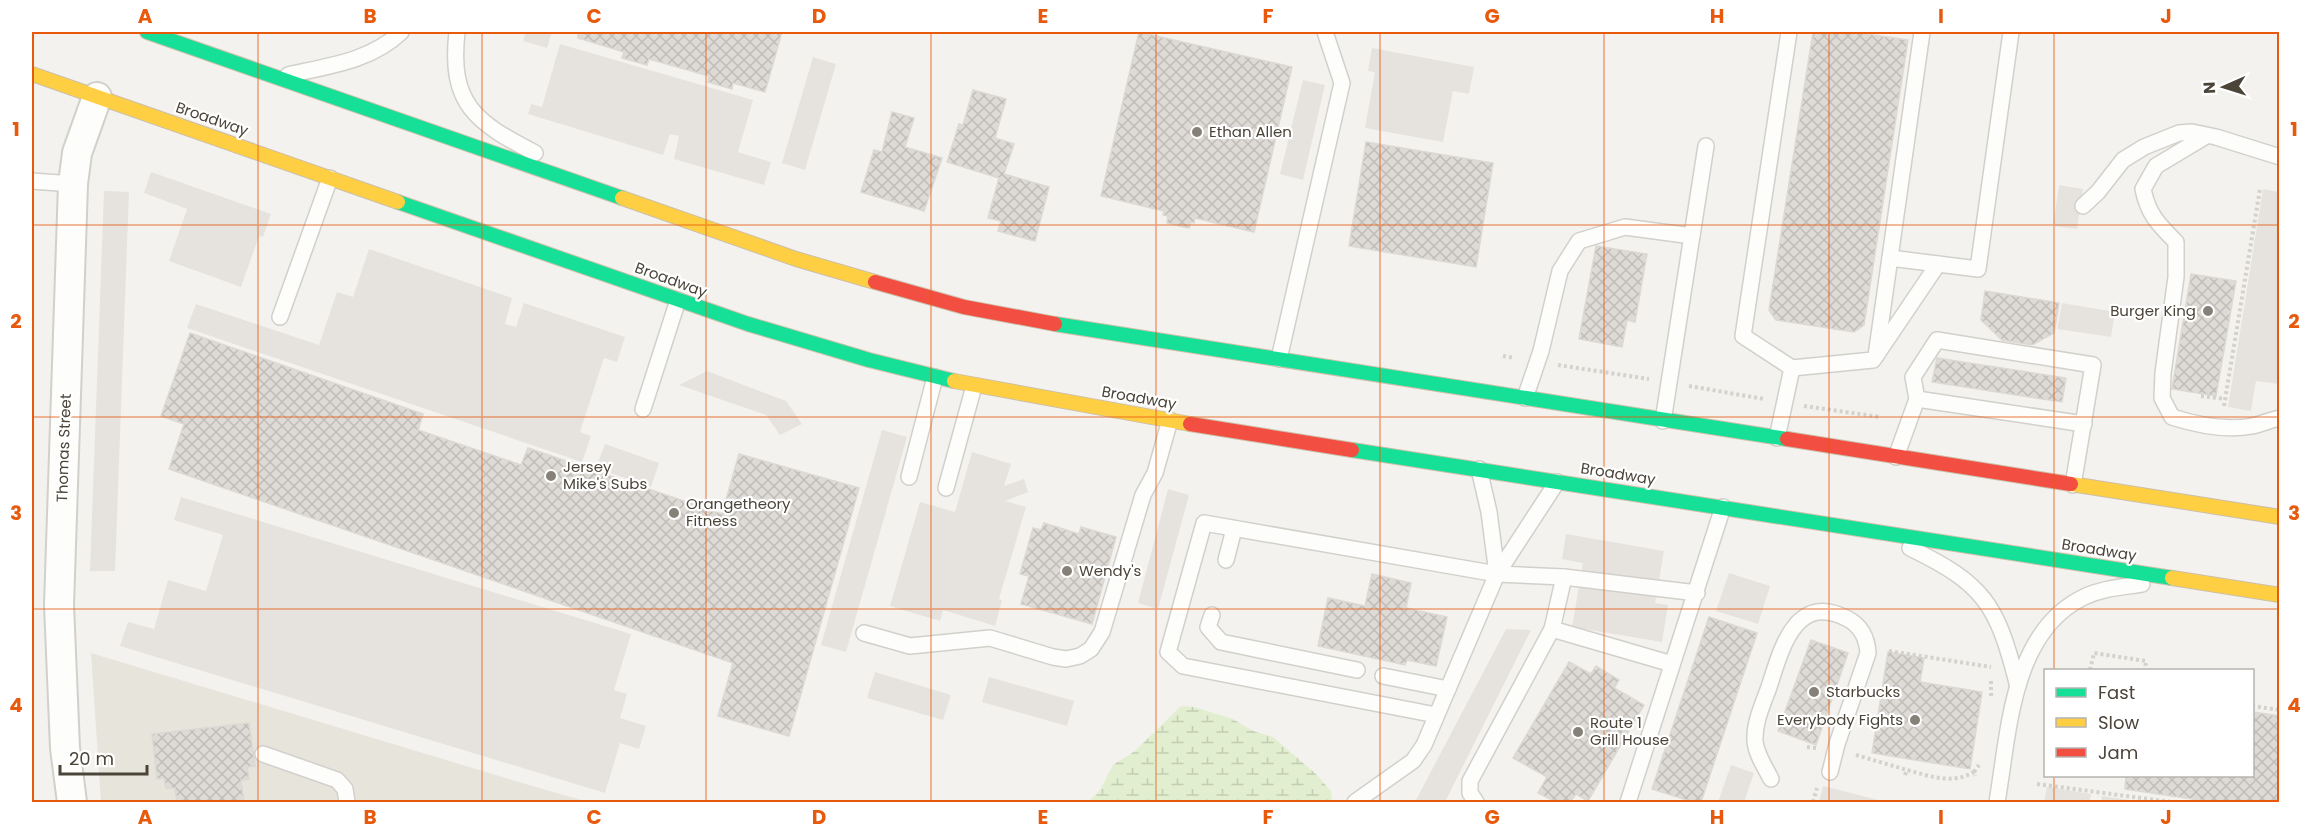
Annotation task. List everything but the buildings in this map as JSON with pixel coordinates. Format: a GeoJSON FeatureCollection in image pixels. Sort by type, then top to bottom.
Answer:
{"type":"FeatureCollection","features":[{"type":"Feature","properties":{"kind":"highway"},"geometry":{"type":"LineString","coordinates":[[147,32],[796,259],[964,307],[1046,323],[2280,517]]}},
{"type":"Feature","properties":{"kind":"highway","name":"Broadway"},"geometry":{"type":"LineString","coordinates":[[32,74],[678,300],[823,347],[935,377],[974,386],[1170,420],[2280,595]]}},
{"type":"Feature","properties":{"kind":"street","name":"Thomas Street"},"geometry":{"type":"LineString","coordinates":[[72,802],[65,747],[59,605],[73,184],[77,153],[97,97]]}},
{"type":"Feature","properties":{"kind":"lane"},"geometry":{"type":"LineString","coordinates":[[277,78],[365,56],[386,45],[401,32]]}},
{"type":"Feature","properties":{"kind":"lane"},"geometry":{"type":"LineString","coordinates":[[457,32],[455,56],[461,90],[475,114],[496,133],[628,201]]}},
{"type":"Feature","properties":{"kind":"lane"},"geometry":{"type":"LineString","coordinates":[[1279,359],[1342,83],[1325,32]]}},
{"type":"Feature","properties":{"kind":"lane"},"geometry":{"type":"LineString","coordinates":[[1790,32],[1743,336],[1792,368],[1875,358],[1938,264]]}},
{"type":"Feature","properties":{"kind":"lane"},"geometry":{"type":"LineString","coordinates":[[1875,358],[1922,32]]}},
{"type":"Feature","properties":{"kind":"lane"},"geometry":{"type":"LineString","coordinates":[[1890,258],[1978,269],[2011,32]]}},
{"type":"Feature","properties":{"kind":"lane"},"geometry":{"type":"LineString","coordinates":[[2083,206],[2098,192],[2123,160],[2144,147],[2179,133],[2192,132],[2216,137],[2280,157]]}},
{"type":"Feature","properties":{"kind":"lane"},"geometry":{"type":"LineString","coordinates":[[2206,136],[2156,166],[2143,189],[2146,206],[2157,223],[2176,242],[2176,277],[2163,373],[2162,398],[2172,417],[2196,425],[2251,426],[2280,418]]}},
{"type":"Feature","properties":{"kind":"lane"},"geometry":{"type":"LineString","coordinates":[[1663,421],[1706,146]]}},
{"type":"Feature","properties":{"kind":"lane"},"geometry":{"type":"LineString","coordinates":[[280,317],[330,178]]}},
{"type":"Feature","properties":{"kind":"lane"},"geometry":{"type":"LineString","coordinates":[[32,181],[73,184]]}},
{"type":"Feature","properties":{"kind":"lane"},"geometry":{"type":"LineString","coordinates":[[1524,398],[1537,362],[1560,271],[1579,242],[1625,227],[1692,236]]}},
{"type":"Feature","properties":{"kind":"lane"},"geometry":{"type":"LineString","coordinates":[[643,409],[678,300]]}},
{"type":"Feature","properties":{"kind":"lane"},"geometry":{"type":"LineString","coordinates":[[1896,457],[1917,399],[1913,377],[1936,340],[2093,365],[2073,485]]}},
{"type":"Feature","properties":{"kind":"lane"},"geometry":{"type":"LineString","coordinates":[[1777,438],[1792,368]]}},
{"type":"Feature","properties":{"kind":"lane"},"geometry":{"type":"LineString","coordinates":[[909,477],[935,377]]}},
{"type":"Feature","properties":{"kind":"lane"},"geometry":{"type":"LineString","coordinates":[[946,488],[974,386]]}},
{"type":"Feature","properties":{"kind":"lane"},"geometry":{"type":"LineString","coordinates":[[1917,399],[2084,424]]}},
{"type":"Feature","properties":{"kind":"lane"},"geometry":{"type":"LineString","coordinates":[[864,633],[910,646],[986,638],[1060,659],[1073,658],[1086,653],[1102,632],[1143,495],[1155,473],[1170,420]]}},
{"type":"Feature","properties":{"kind":"lane"},"geometry":{"type":"LineString","coordinates":[[1479,469],[1489,512],[1497,574]]}},
{"type":"Feature","properties":{"kind":"lane"},"geometry":{"type":"LineString","coordinates":[[1355,802],[1413,761],[1424,745],[1497,574],[1558,481]]}},
{"type":"Feature","properties":{"kind":"lane"},"geometry":{"type":"LineString","coordinates":[[1628,802],[1723,507]]}},
{"type":"Feature","properties":{"kind":"lane"},"geometry":{"type":"LineString","coordinates":[[1436,716],[1183,666],[1168,652],[1204,523],[1497,574],[1564,577],[1697,593]]}},
{"type":"Feature","properties":{"kind":"lane"},"geometry":{"type":"LineString","coordinates":[[1226,561],[1234,529]]}},
{"type":"Feature","properties":{"kind":"lane"},"geometry":{"type":"LineString","coordinates":[[1875,531],[1950,570],[1970,583],[1993,611],[2005,638],[2017,683]]}},
{"type":"Feature","properties":{"kind":"lane"},"geometry":{"type":"LineString","coordinates":[[1476,802],[1469,789],[1472,777],[1552,629],[1564,577]]}},
{"type":"Feature","properties":{"kind":"lane"},"geometry":{"type":"LineString","coordinates":[[1997,802],[2017,683],[2043,630],[2084,597],[2110,588],[2181,579]]}},
{"type":"Feature","properties":{"kind":"lane"},"geometry":{"type":"LineString","coordinates":[[1771,779],[1755,742],[1758,719],[1789,632],[1802,619],[1811,614],[1825,612],[1838,614],[1856,624],[1865,637],[1868,653],[1837,744],[1830,772]]}},
{"type":"Feature","properties":{"kind":"lane"},"geometry":{"type":"LineString","coordinates":[[1212,615],[1208,627],[1221,642],[1357,670]]}},
{"type":"Feature","properties":{"kind":"lane"},"geometry":{"type":"LineString","coordinates":[[1552,629],[1672,664]]}},
{"type":"Feature","properties":{"kind":"lane"},"geometry":{"type":"LineString","coordinates":[[1383,676],[1448,689]]}},
{"type":"Feature","properties":{"kind":"lane"},"geometry":{"type":"LineString","coordinates":[[262,754],[337,780],[345,789],[347,802]]}},
{"type":"Feature","properties":{"kind":"path"},"geometry":{"type":"LineString","coordinates":[[2224,409],[2260,189]]}},
{"type":"Feature","properties":{"kind":"path"},"geometry":{"type":"LineString","coordinates":[[1503,356],[1880,417]]}},
{"type":"Feature","properties":{"kind":"path"},"geometry":{"type":"LineString","coordinates":[[2201,396],[2225,399]]}},
{"type":"Feature","properties":{"kind":"path"},"geometry":{"type":"LineString","coordinates":[[1880,650],[1992,667],[1991,704]]}},
{"type":"Feature","properties":{"kind":"path"},"geometry":{"type":"LineString","coordinates":[[2090,669],[2094,653],[2146,661],[2145,669]]}},
{"type":"Feature","properties":{"kind":"path"},"geometry":{"type":"LineString","coordinates":[[2254,706],[2280,710]]}},
{"type":"Feature","properties":{"kind":"path"},"geometry":{"type":"LineString","coordinates":[[1850,754],[1906,772],[1941,779],[1962,778],[1974,774],[1980,764]]}},
{"type":"Feature","properties":{"kind":"path"},"geometry":{"type":"LineString","coordinates":[[1813,802],[1818,784]]}},
{"type":"Feature","properties":{"kind":"path"},"geometry":{"type":"LineString","coordinates":[[2037,784],[2171,802]]}},
{"type":"Feature","properties":{"kind":"shaded area"},"geometry":{"type":"Polygon","coordinates":[[[526,32],[552,32],[547,48],[523,41],[526,32]]]}},
{"type":"Feature","properties":{"kind":"shaded area"},"geometry":{"type":"Polygon","coordinates":[[[560,44],[753,100],[738,152],[771,162],[764,185],[674,159],[679,136],[670,134],[663,155],[528,114],[531,104],[542,107],[560,44]]]}},
{"type":"Feature","properties":{"kind":"shaded area"},"geometry":{"type":"Polygon","coordinates":[[[1372,48],[1474,67],[1469,94],[1453,91],[1443,142],[1365,128],[1375,72],[1368,71],[1372,48]]]}},
{"type":"Feature","properties":{"kind":"shaded area"},"geometry":{"type":"Polygon","coordinates":[[[813,57],[836,64],[805,170],[782,163],[813,57]]]}},
{"type":"Feature","properties":{"kind":"shaded area"},"geometry":{"type":"Polygon","coordinates":[[[1303,80],[1325,85],[1303,180],[1280,174],[1303,80]]]}},
{"type":"Feature","properties":{"kind":"shaded area"},"geometry":{"type":"Polygon","coordinates":[[[151,172],[271,214],[263,237],[259,236],[241,287],[169,261],[187,209],[144,193],[151,172]]]}},
{"type":"Feature","properties":{"kind":"shaded area"},"geometry":{"type":"Polygon","coordinates":[[[2059,185],[2083,189],[2077,229],[2053,226],[2059,185]]]}},
{"type":"Feature","properties":{"kind":"shaded area"},"geometry":{"type":"Polygon","coordinates":[[[2263,189],[2279,192],[2279,384],[2256,381],[2251,411],[2228,407],[2263,189]]]}},
{"type":"Feature","properties":{"kind":"shaded area"},"geometry":{"type":"Polygon","coordinates":[[[104,191],[129,192],[115,571],[90,571],[104,191]]]}},
{"type":"Feature","properties":{"kind":"shaded area"},"geometry":{"type":"Polygon","coordinates":[[[369,249],[512,298],[505,324],[516,327],[524,303],[625,337],[617,362],[604,358],[580,432],[591,436],[582,462],[187,328],[196,304],[319,345],[337,292],[353,297],[369,249]]]}},
{"type":"Feature","properties":{"kind":"shaded area"},"geometry":{"type":"Polygon","coordinates":[[[2062,303],[2115,312],[2111,337],[2057,329],[2062,303]]]}},
{"type":"Feature","properties":{"kind":"shaded area"},"geometry":{"type":"Polygon","coordinates":[[[707,371],[786,401],[802,424],[780,435],[766,415],[679,385],[707,371]]]}},
{"type":"Feature","properties":{"kind":"shaded area"},"geometry":{"type":"Polygon","coordinates":[[[882,430],[907,437],[846,652],[821,645],[882,430]]]}},
{"type":"Feature","properties":{"kind":"shaded area"},"geometry":{"type":"Polygon","coordinates":[[[605,444],[659,463],[651,487],[596,468],[605,444]]]}},
{"type":"Feature","properties":{"kind":"shaded area"},"geometry":{"type":"Polygon","coordinates":[[[972,452],[1011,464],[1004,486],[1024,479],[1028,492],[1005,501],[1026,507],[999,599],[1002,600],[995,626],[943,610],[940,621],[890,606],[920,502],[955,512],[972,452]]]}},
{"type":"Feature","properties":{"kind":"shaded area"},"geometry":{"type":"Polygon","coordinates":[[[1168,489],[1189,495],[1158,609],[1138,603],[1168,489]]]}},
{"type":"Feature","properties":{"kind":"shaded area"},"geometry":{"type":"Polygon","coordinates":[[[181,497],[631,634],[614,690],[627,694],[620,718],[646,726],[639,749],[620,743],[605,793],[120,646],[128,622],[154,629],[168,580],[206,591],[223,535],[174,520],[181,497]]]}},
{"type":"Feature","properties":{"kind":"shaded area"},"geometry":{"type":"Polygon","coordinates":[[[1566,534],[1664,551],[1655,603],[1668,605],[1662,642],[1572,627],[1583,563],[1562,559],[1566,534]]]}},
{"type":"Feature","properties":{"kind":"shaded area"},"geometry":{"type":"Polygon","coordinates":[[[1729,573],[1770,586],[1758,624],[1716,611],[1729,573]]]}},
{"type":"Feature","properties":{"kind":"shaded area"},"geometry":{"type":"Polygon","coordinates":[[[1506,629],[1531,630],[1445,802],[1415,802],[1506,629]]]}},
{"type":"Feature","properties":{"kind":"shaded area"},"geometry":{"type":"Polygon","coordinates":[[[91,653],[529,785],[588,802],[101,802],[91,653]]]}},
{"type":"Feature","properties":{"kind":"shaded area"},"geometry":{"type":"Polygon","coordinates":[[[875,672],[951,695],[943,720],[867,698],[875,672]]]}},
{"type":"Feature","properties":{"kind":"shaded area"},"geometry":{"type":"Polygon","coordinates":[[[989,677],[1074,701],[1067,726],[982,702],[989,677]]]}},
{"type":"Feature","properties":{"kind":"shaded area"},"geometry":{"type":"Polygon","coordinates":[[[1731,765],[1754,773],[1744,802],[1718,802],[1731,765]]]}},
{"type":"Feature","properties":{"kind":"shaded area"},"geometry":{"type":"Polygon","coordinates":[[[1823,786],[1886,802],[1819,802],[1823,786]]]}},
{"type":"Feature","properties":{"kind":"shaded area"},"geometry":{"type":"Polygon","coordinates":[[[2047,787],[2091,794],[2090,802],[2044,802],[2047,787]]]}},
{"type":"Feature","properties":{"kind":"shaded area"},"geometry":{"type":"Polygon","coordinates":[[[2102,796],[2143,802],[2101,802],[2102,796]]]}},
{"type":"Feature","properties":{"kind":"green space"},"geometry":{"type":"Polygon","coordinates":[[[1181,706],[1194,707],[1233,719],[1253,731],[1273,737],[1316,774],[1331,791],[1332,802],[1088,802],[1100,790],[1113,765],[1135,751],[1181,706]]]}},
{"type":"Feature","properties":{"kind":"traffic: fast"},"geometry":{"type":"LineString","coordinates":[[147,32],[622,198]]}},
{"type":"Feature","properties":{"kind":"traffic: fast"},"geometry":{"type":"LineString","coordinates":[[398,202],[748,324],[869,360],[954,381]]}},
{"type":"Feature","properties":{"kind":"traffic: fast"},"geometry":{"type":"LineString","coordinates":[[1055,324],[1787,439]]}},
{"type":"Feature","properties":{"kind":"traffic: fast"},"geometry":{"type":"LineString","coordinates":[[1352,450],[2172,578]]}},
{"type":"Feature","properties":{"kind":"traffic: slow"},"geometry":{"type":"LineString","coordinates":[[32,74],[398,202]]}},
{"type":"Feature","properties":{"kind":"traffic: slow"},"geometry":{"type":"LineString","coordinates":[[622,198],[796,259],[875,282]]}},
{"type":"Feature","properties":{"kind":"traffic: slow"},"geometry":{"type":"LineString","coordinates":[[954,381],[1190,424]]}},
{"type":"Feature","properties":{"kind":"traffic: slow"},"geometry":{"type":"LineString","coordinates":[[2071,484],[2280,517]]}},
{"type":"Feature","properties":{"kind":"traffic: slow"},"geometry":{"type":"LineString","coordinates":[[2172,578],[2280,595]]}},
{"type":"Feature","properties":{"kind":"traffic: jam"},"geometry":{"type":"LineString","coordinates":[[875,282],[964,307],[1055,324]]}},
{"type":"Feature","properties":{"kind":"traffic: jam"},"geometry":{"type":"LineString","coordinates":[[1190,424],[1352,450]]}},
{"type":"Feature","properties":{"kind":"traffic: jam"},"geometry":{"type":"LineString","coordinates":[[1787,439],[2071,484]]}},
{"type":"Feature","properties":{"kind":"place","name":"Ethan Allen"},"geometry":{"type":"Point","coordinates":[1197,132]}},
{"type":"Feature","properties":{"kind":"place","name":"Burger King"},"geometry":{"type":"Point","coordinates":[2208,311]}},
{"type":"Feature","properties":{"kind":"place","name":"Jersey Mike's Subs"},"geometry":{"type":"Point","coordinates":[551,476]}},
{"type":"Feature","properties":{"kind":"place","name":"Orangetheory Fitness"},"geometry":{"type":"Point","coordinates":[674,513]}},
{"type":"Feature","properties":{"kind":"place","name":"Wendy's"},"geometry":{"type":"Point","coordinates":[1067,571]}},
{"type":"Feature","properties":{"kind":"place","name":"Starbucks"},"geometry":{"type":"Point","coordinates":[1814,692]}},
{"type":"Feature","properties":{"kind":"place","name":"Everybody Fights"},"geometry":{"type":"Point","coordinates":[1915,720]}},
{"type":"Feature","properties":{"kind":"place","name":"Route 1 Grill House"},"geometry":{"type":"Point","coordinates":[1578,732]}}]}
